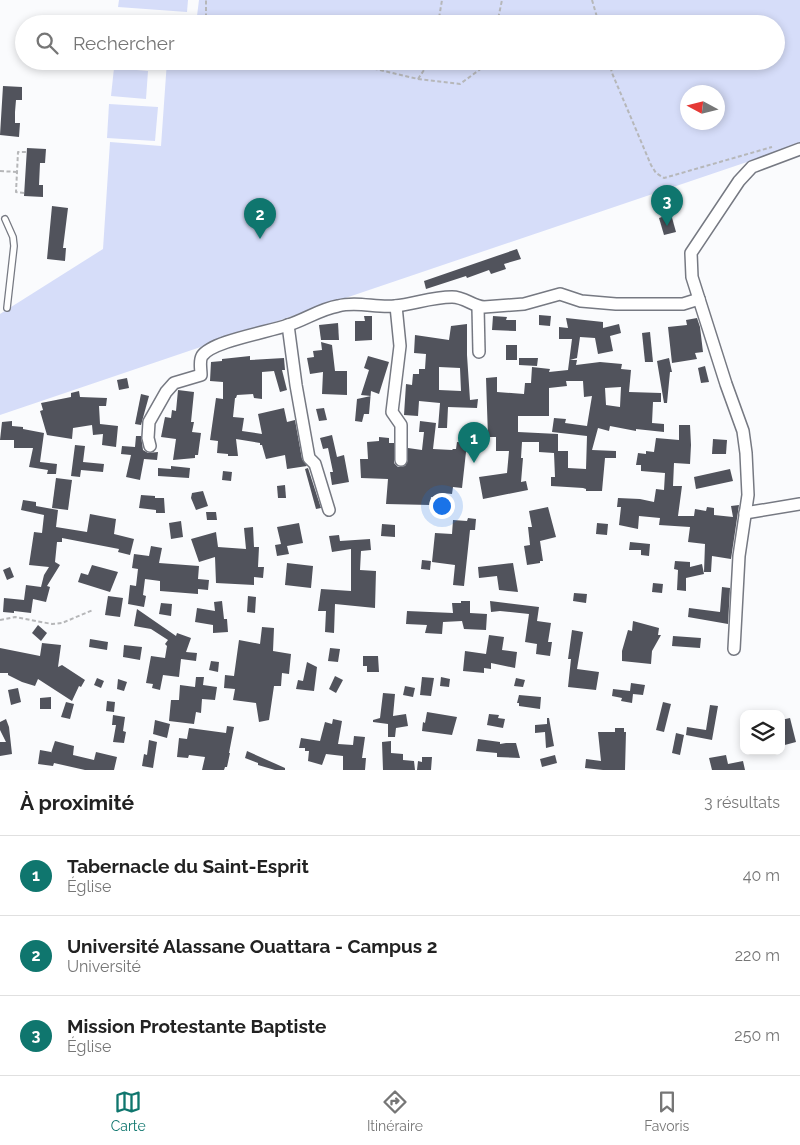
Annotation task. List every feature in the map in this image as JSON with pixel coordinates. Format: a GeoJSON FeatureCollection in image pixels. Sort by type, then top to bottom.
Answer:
{"type":"FeatureCollection","features":[{"type":"Feature","properties":{"kind":"street"},"geometry":{"type":"LineString","coordinates":[[734,649],[737,580],[748,495],[746,453],[743,431],[692,277],[691,253],[752,167],[800,149]]}},
{"type":"Feature","properties":{"kind":"street"},"geometry":{"type":"LineString","coordinates":[[150,446],[148,438],[149,422],[156,407],[174,383],[201,375],[203,354],[212,348],[288,325],[336,306],[360,304],[396,306],[452,297],[464,298],[478,307],[524,304],[560,294],[581,300],[616,304],[683,304],[699,299]]}},
{"type":"Feature","properties":{"kind":"street"},"geometry":{"type":"LineString","coordinates":[[396,306],[400,346],[392,412],[401,425],[401,460]]}},
{"type":"Feature","properties":{"kind":"street"},"geometry":{"type":"LineString","coordinates":[[478,307],[479,352]]}},
{"type":"Feature","properties":{"kind":"street"},"geometry":{"type":"LineString","coordinates":[[288,325],[309,458],[315,464],[328,510]]}},
{"type":"Feature","properties":{"kind":"street"},"geometry":{"type":"LineString","coordinates":[[745,513],[800,504]]}},
{"type":"Feature","properties":{"kind":"lane"},"geometry":{"type":"LineString","coordinates":[[5,219],[13,237],[14,246],[7,308]]}},
{"type":"Feature","properties":{"kind":"path"},"geometry":{"type":"LineString","coordinates":[[206,0],[206,15]]}},
{"type":"Feature","properties":{"kind":"path"},"geometry":{"type":"LineString","coordinates":[[440,15],[442,0]]}},
{"type":"Feature","properties":{"kind":"path"},"geometry":{"type":"LineString","coordinates":[[499,15],[502,0]]}},
{"type":"Feature","properties":{"kind":"path"},"geometry":{"type":"LineString","coordinates":[[592,0],[596,15]]}},
{"type":"Feature","properties":{"kind":"path"},"geometry":{"type":"LineString","coordinates":[[380,70],[418,79],[460,84],[479,70]]}},
{"type":"Feature","properties":{"kind":"path"},"geometry":{"type":"LineString","coordinates":[[418,79],[424,70]]}},
{"type":"Feature","properties":{"kind":"path"},"geometry":{"type":"LineString","coordinates":[[611,70],[651,165],[656,173],[664,178],[772,147]]}},
{"type":"Feature","properties":{"kind":"path"},"geometry":{"type":"LineString","coordinates":[[24,193],[16,192],[18,152],[26,152]]}},
{"type":"Feature","properties":{"kind":"path"},"geometry":{"type":"LineString","coordinates":[[0,171],[17,172]]}},
{"type":"Feature","properties":{"kind":"path"},"geometry":{"type":"LineString","coordinates":[[0,620],[15,617],[52,624],[93,610]]}},
{"type":"Feature","properties":{"kind":"shaded area"},"geometry":{"type":"Polygon","coordinates":[[[119,0],[188,0],[187,12],[118,7],[119,0]]]}},
{"type":"Feature","properties":{"kind":"shaded area"},"geometry":{"type":"Polygon","coordinates":[[[199,0],[800,0],[800,144],[0,415],[0,314],[103,249],[110,142],[161,146],[166,70],[785,70],[785,15],[197,15],[199,0]]]}},
{"type":"Feature","properties":{"kind":"shaded area"},"geometry":{"type":"Polygon","coordinates":[[[114,70],[148,71],[146,99],[111,96],[114,70]]]}},
{"type":"Feature","properties":{"kind":"shaded area"},"geometry":{"type":"Polygon","coordinates":[[[109,104],[158,107],[155,141],[107,138],[109,104]]]}},
{"type":"Feature","properties":{"kind":"building"},"geometry":{"type":"Polygon","coordinates":[[[3,86],[22,87],[22,100],[16,100],[15,112],[15,123],[20,123],[19,137],[0,135],[3,86]]]}},
{"type":"Feature","properties":{"kind":"building"},"geometry":{"type":"Polygon","coordinates":[[[27,148],[46,149],[45,163],[40,163],[39,185],[43,185],[43,197],[24,196],[27,148]]]}},
{"type":"Feature","properties":{"kind":"building"},"geometry":{"type":"Polygon","coordinates":[[[52,206],[68,208],[63,248],[66,248],[65,261],[47,259],[52,206]]]}},
{"type":"Feature","properties":{"kind":"building"},"geometry":{"type":"Polygon","coordinates":[[[671,214],[676,232],[664,235],[659,218],[671,214]]]}},
{"type":"Feature","properties":{"kind":"building"},"geometry":{"type":"Polygon","coordinates":[[[517,249],[521,259],[504,264],[506,269],[491,274],[489,270],[426,289],[424,281],[517,249]]]}},
{"type":"Feature","properties":{"kind":"building"},"geometry":{"type":"Polygon","coordinates":[[[539,315],[551,316],[550,326],[539,325],[539,315]]]}},
{"type":"Feature","properties":{"kind":"building"},"geometry":{"type":"Polygon","coordinates":[[[364,316],[372,316],[372,340],[355,341],[355,321],[365,321],[364,316]]]}},
{"type":"Feature","properties":{"kind":"building"},"geometry":{"type":"Polygon","coordinates":[[[493,316],[507,317],[506,320],[516,320],[516,331],[492,330],[493,316]]]}},
{"type":"Feature","properties":{"kind":"building"},"geometry":{"type":"Polygon","coordinates":[[[566,318],[603,322],[603,328],[619,324],[621,333],[610,336],[613,351],[598,354],[595,338],[580,337],[577,358],[570,360],[577,360],[576,365],[600,362],[622,364],[621,369],[631,370],[629,392],[661,393],[661,402],[653,402],[652,423],[664,424],[664,432],[636,429],[636,431],[610,426],[609,431],[598,428],[592,450],[616,451],[616,458],[605,458],[602,491],[586,491],[583,488],[551,486],[551,477],[555,477],[554,453],[539,452],[539,442],[522,442],[521,482],[526,481],[528,490],[483,499],[479,477],[507,473],[509,451],[496,451],[496,437],[488,437],[486,378],[497,377],[497,392],[524,394],[525,383],[531,383],[532,367],[550,369],[549,372],[568,370],[572,339],[559,339],[559,327],[568,328],[566,318]],[[566,381],[567,386],[549,388],[549,416],[518,416],[518,432],[558,434],[558,451],[568,451],[568,468],[586,469],[587,436],[552,432],[554,418],[566,419],[565,423],[587,426],[592,396],[584,397],[583,381],[566,381]],[[621,387],[605,388],[606,405],[620,407],[621,387]]]}},
{"type":"Feature","properties":{"kind":"building"},"geometry":{"type":"Polygon","coordinates":[[[697,318],[703,352],[695,353],[697,359],[672,363],[668,327],[687,325],[686,320],[697,318]]]}},
{"type":"Feature","properties":{"kind":"building"},"geometry":{"type":"Polygon","coordinates":[[[338,323],[339,340],[321,340],[319,325],[338,323]]]}},
{"type":"Feature","properties":{"kind":"building"},"geometry":{"type":"Polygon","coordinates":[[[467,324],[470,400],[478,399],[477,408],[448,407],[447,428],[438,428],[440,403],[419,401],[418,416],[404,415],[406,384],[412,385],[413,374],[419,374],[419,369],[425,369],[426,354],[414,353],[415,335],[449,340],[451,326],[467,324]],[[439,367],[439,390],[461,391],[460,368],[439,367]]]}},
{"type":"Feature","properties":{"kind":"building"},"geometry":{"type":"Polygon","coordinates":[[[650,332],[653,362],[645,362],[642,333],[650,332]]]}},
{"type":"Feature","properties":{"kind":"building"},"geometry":{"type":"Polygon","coordinates":[[[321,342],[332,345],[335,371],[347,371],[347,395],[322,394],[323,372],[310,374],[307,358],[314,357],[313,351],[322,350],[321,342]]]}},
{"type":"Feature","properties":{"kind":"building"},"geometry":{"type":"Polygon","coordinates":[[[506,345],[517,345],[517,360],[506,360],[506,345]]]}},
{"type":"Feature","properties":{"kind":"building"},"geometry":{"type":"Polygon","coordinates":[[[250,356],[250,360],[284,358],[285,370],[282,370],[287,390],[280,392],[274,371],[262,372],[262,399],[254,398],[253,394],[237,395],[233,417],[244,418],[242,431],[262,434],[258,414],[284,408],[287,422],[295,420],[302,459],[307,466],[287,469],[285,455],[266,459],[260,443],[236,439],[238,456],[228,456],[228,454],[217,453],[218,441],[210,440],[216,398],[223,399],[223,382],[210,381],[211,362],[250,356]]]}},
{"type":"Feature","properties":{"kind":"building"},"geometry":{"type":"Polygon","coordinates":[[[368,356],[389,362],[379,394],[371,391],[371,396],[361,395],[369,370],[364,368],[368,356]]]}},
{"type":"Feature","properties":{"kind":"building"},"geometry":{"type":"Polygon","coordinates":[[[519,358],[538,358],[537,366],[519,365],[519,358]]]}},
{"type":"Feature","properties":{"kind":"building"},"geometry":{"type":"Polygon","coordinates":[[[669,358],[672,372],[670,372],[667,403],[664,403],[657,361],[669,358]]]}},
{"type":"Feature","properties":{"kind":"building"},"geometry":{"type":"Polygon","coordinates":[[[705,366],[709,382],[701,383],[698,368],[705,366]]]}},
{"type":"Feature","properties":{"kind":"building"},"geometry":{"type":"Polygon","coordinates":[[[127,378],[129,388],[119,390],[117,380],[127,378]]]}},
{"type":"Feature","properties":{"kind":"building"},"geometry":{"type":"Polygon","coordinates":[[[178,390],[194,392],[192,432],[201,433],[198,455],[195,455],[195,458],[173,460],[176,439],[161,437],[165,417],[171,418],[172,410],[176,411],[178,390]]]}},
{"type":"Feature","properties":{"kind":"building"},"geometry":{"type":"Polygon","coordinates":[[[79,391],[80,397],[107,398],[106,406],[99,406],[100,424],[118,426],[116,447],[102,445],[103,434],[93,435],[92,425],[73,428],[72,439],[47,435],[40,411],[43,410],[41,403],[71,397],[71,393],[79,391]]]}},
{"type":"Feature","properties":{"kind":"building"},"geometry":{"type":"Polygon","coordinates":[[[141,394],[149,396],[141,425],[135,424],[141,394]]]}},
{"type":"Feature","properties":{"kind":"building"},"geometry":{"type":"Polygon","coordinates":[[[371,396],[369,414],[364,414],[362,422],[355,421],[357,399],[371,396]]]}},
{"type":"Feature","properties":{"kind":"building"},"geometry":{"type":"Polygon","coordinates":[[[324,408],[327,420],[319,421],[316,409],[324,408]]]}},
{"type":"Feature","properties":{"kind":"building"},"geometry":{"type":"Polygon","coordinates":[[[12,421],[12,426],[44,433],[40,462],[57,464],[56,474],[47,474],[48,470],[29,467],[33,448],[14,448],[14,440],[0,440],[2,422],[12,421]]]}},
{"type":"Feature","properties":{"kind":"building"},"geometry":{"type":"Polygon","coordinates":[[[420,421],[436,423],[433,449],[452,450],[456,449],[457,442],[467,443],[462,488],[453,487],[452,494],[442,493],[442,498],[431,497],[430,505],[386,504],[388,479],[361,478],[360,459],[368,459],[367,442],[379,441],[379,437],[389,438],[389,443],[394,443],[394,463],[398,467],[405,466],[408,460],[408,448],[422,450],[424,432],[419,432],[420,421]]]}},
{"type":"Feature","properties":{"kind":"building"},"geometry":{"type":"Polygon","coordinates":[[[679,425],[690,425],[691,445],[690,464],[674,463],[673,486],[682,486],[678,516],[694,516],[695,509],[706,511],[707,507],[714,508],[714,515],[733,517],[731,506],[739,505],[731,559],[712,556],[711,572],[704,572],[705,544],[688,542],[690,527],[659,525],[660,518],[639,516],[638,529],[619,525],[621,507],[617,507],[618,498],[654,502],[656,489],[664,490],[665,473],[641,471],[641,465],[636,465],[638,453],[654,452],[656,438],[679,440],[679,425]]]}},
{"type":"Feature","properties":{"kind":"building"},"geometry":{"type":"Polygon","coordinates":[[[332,435],[337,457],[344,455],[349,482],[332,485],[330,472],[333,472],[328,448],[323,449],[320,438],[332,435]]]}},
{"type":"Feature","properties":{"kind":"building"},"geometry":{"type":"Polygon","coordinates":[[[136,436],[141,436],[143,450],[148,453],[158,452],[157,460],[144,459],[140,480],[126,477],[131,455],[121,454],[122,446],[135,447],[136,436]]]}},
{"type":"Feature","properties":{"kind":"building"},"geometry":{"type":"Polygon","coordinates":[[[713,439],[727,440],[726,454],[712,454],[713,439]]]}},
{"type":"Feature","properties":{"kind":"building"},"geometry":{"type":"Polygon","coordinates":[[[75,445],[85,446],[83,462],[104,464],[103,472],[81,470],[80,477],[71,476],[75,445]]]}},
{"type":"Feature","properties":{"kind":"building"},"geometry":{"type":"Polygon","coordinates":[[[171,466],[190,468],[189,478],[158,476],[158,468],[171,469],[171,466]]]}},
{"type":"Feature","properties":{"kind":"building"},"geometry":{"type":"Polygon","coordinates":[[[308,468],[321,508],[316,509],[305,469],[308,468]]]}},
{"type":"Feature","properties":{"kind":"building"},"geometry":{"type":"Polygon","coordinates":[[[730,469],[733,481],[696,489],[694,477],[730,469]]]}},
{"type":"Feature","properties":{"kind":"building"},"geometry":{"type":"Polygon","coordinates":[[[223,471],[232,472],[231,481],[222,480],[223,471]]]}},
{"type":"Feature","properties":{"kind":"building"},"geometry":{"type":"Polygon","coordinates":[[[56,478],[72,480],[68,510],[52,508],[56,478]]]}},
{"type":"Feature","properties":{"kind":"building"},"geometry":{"type":"Polygon","coordinates":[[[285,485],[286,498],[278,498],[277,486],[285,485]]]}},
{"type":"Feature","properties":{"kind":"building"},"geometry":{"type":"Polygon","coordinates":[[[203,491],[208,506],[196,510],[191,498],[192,493],[203,491]]]}},
{"type":"Feature","properties":{"kind":"building"},"geometry":{"type":"Polygon","coordinates":[[[141,495],[164,498],[165,513],[156,513],[156,510],[139,508],[141,495]]]}},
{"type":"Feature","properties":{"kind":"building"},"geometry":{"type":"Polygon","coordinates":[[[23,500],[36,502],[36,506],[58,510],[56,527],[87,532],[90,514],[116,519],[114,534],[134,539],[130,555],[118,552],[119,549],[62,538],[62,542],[57,542],[55,562],[60,565],[47,586],[50,587],[46,602],[33,599],[31,613],[3,612],[4,598],[24,600],[26,585],[41,587],[44,575],[49,567],[29,565],[34,532],[42,533],[44,515],[21,510],[23,500]]]}},
{"type":"Feature","properties":{"kind":"building"},"geometry":{"type":"Polygon","coordinates":[[[548,507],[556,537],[540,541],[543,561],[527,565],[524,546],[530,545],[528,527],[532,527],[529,511],[548,507]]]}},
{"type":"Feature","properties":{"kind":"building"},"geometry":{"type":"Polygon","coordinates":[[[206,512],[216,512],[217,520],[207,520],[206,512]]]}},
{"type":"Feature","properties":{"kind":"building"},"geometry":{"type":"Polygon","coordinates":[[[468,518],[476,519],[475,530],[470,530],[464,586],[453,585],[455,565],[432,562],[435,533],[452,534],[453,520],[467,521],[468,518]]]}},
{"type":"Feature","properties":{"kind":"building"},"geometry":{"type":"Polygon","coordinates":[[[181,521],[183,537],[171,539],[169,523],[181,521]]]}},
{"type":"Feature","properties":{"kind":"building"},"geometry":{"type":"Polygon","coordinates":[[[299,523],[303,543],[287,546],[289,554],[277,556],[275,545],[281,544],[277,527],[299,523]]]}},
{"type":"Feature","properties":{"kind":"building"},"geometry":{"type":"Polygon","coordinates":[[[597,523],[608,524],[607,535],[596,534],[597,523]]]}},
{"type":"Feature","properties":{"kind":"building"},"geometry":{"type":"Polygon","coordinates":[[[382,524],[395,525],[395,537],[381,536],[382,524]]]}},
{"type":"Feature","properties":{"kind":"building"},"geometry":{"type":"Polygon","coordinates":[[[253,527],[254,547],[259,547],[258,567],[264,567],[263,578],[254,577],[254,585],[216,583],[215,557],[199,562],[191,539],[216,532],[218,547],[246,549],[244,528],[253,527]]]}},
{"type":"Feature","properties":{"kind":"building"},"geometry":{"type":"Polygon","coordinates":[[[339,535],[340,541],[370,539],[371,550],[361,551],[360,570],[376,571],[375,608],[335,604],[334,633],[325,632],[326,611],[318,611],[321,589],[351,591],[351,549],[332,552],[329,536],[339,535]]]}},
{"type":"Feature","properties":{"kind":"building"},"geometry":{"type":"Polygon","coordinates":[[[630,542],[650,544],[649,556],[641,555],[641,550],[629,550],[630,542]]]}},
{"type":"Feature","properties":{"kind":"building"},"geometry":{"type":"Polygon","coordinates":[[[151,546],[162,548],[159,563],[199,566],[198,579],[209,580],[208,590],[198,589],[198,594],[160,591],[160,581],[145,579],[143,595],[146,596],[144,607],[128,604],[130,585],[136,586],[138,569],[132,568],[134,554],[149,556],[151,546]]]}},
{"type":"Feature","properties":{"kind":"building"},"geometry":{"type":"Polygon","coordinates":[[[422,560],[431,561],[430,570],[421,569],[422,560]]]}},
{"type":"Feature","properties":{"kind":"building"},"geometry":{"type":"Polygon","coordinates":[[[675,561],[690,562],[690,567],[702,564],[704,574],[686,578],[686,591],[677,590],[678,570],[674,569],[675,561]]]}},
{"type":"Feature","properties":{"kind":"building"},"geometry":{"type":"Polygon","coordinates":[[[287,563],[313,566],[311,588],[285,585],[287,563]]]}},
{"type":"Feature","properties":{"kind":"building"},"geometry":{"type":"Polygon","coordinates":[[[513,563],[518,592],[499,590],[497,576],[479,578],[478,567],[513,563]]]}},
{"type":"Feature","properties":{"kind":"building"},"geometry":{"type":"Polygon","coordinates":[[[92,565],[118,572],[110,592],[78,582],[81,573],[88,575],[92,565]]]}},
{"type":"Feature","properties":{"kind":"building"},"geometry":{"type":"Polygon","coordinates":[[[10,567],[14,577],[7,580],[3,570],[10,567]]]}},
{"type":"Feature","properties":{"kind":"building"},"geometry":{"type":"Polygon","coordinates":[[[653,583],[663,584],[662,593],[652,592],[653,583]]]}},
{"type":"Feature","properties":{"kind":"building"},"geometry":{"type":"Polygon","coordinates":[[[722,587],[730,588],[728,624],[688,617],[689,608],[720,612],[722,587]]]}},
{"type":"Feature","properties":{"kind":"building"},"geometry":{"type":"Polygon","coordinates":[[[574,593],[587,594],[586,603],[573,601],[574,593]]]}},
{"type":"Feature","properties":{"kind":"building"},"geometry":{"type":"Polygon","coordinates":[[[108,596],[123,598],[120,617],[105,615],[108,596]]]}},
{"type":"Feature","properties":{"kind":"building"},"geometry":{"type":"Polygon","coordinates":[[[248,596],[256,597],[255,613],[247,612],[248,596]]]}},
{"type":"Feature","properties":{"kind":"building"},"geometry":{"type":"Polygon","coordinates":[[[222,601],[228,632],[213,633],[213,625],[195,622],[197,608],[215,611],[214,602],[222,601]]]}},
{"type":"Feature","properties":{"kind":"building"},"geometry":{"type":"Polygon","coordinates":[[[461,601],[470,601],[470,613],[487,614],[486,630],[464,629],[462,621],[443,622],[442,634],[425,633],[427,625],[406,624],[407,611],[453,613],[452,603],[461,603],[461,601]]]}},
{"type":"Feature","properties":{"kind":"building"},"geometry":{"type":"Polygon","coordinates":[[[490,601],[539,607],[537,621],[551,623],[548,642],[552,642],[550,656],[536,654],[537,644],[525,642],[529,614],[491,612],[490,601]]]}},
{"type":"Feature","properties":{"kind":"building"},"geometry":{"type":"Polygon","coordinates":[[[161,603],[172,604],[171,616],[159,614],[161,603]]]}},
{"type":"Feature","properties":{"kind":"building"},"geometry":{"type":"Polygon","coordinates":[[[137,609],[176,636],[177,633],[191,638],[186,652],[197,653],[196,661],[181,659],[179,677],[163,675],[160,690],[152,688],[153,684],[146,683],[151,656],[165,658],[167,646],[165,644],[168,640],[151,629],[134,626],[137,609]]]}},
{"type":"Feature","properties":{"kind":"building"},"geometry":{"type":"Polygon","coordinates":[[[633,621],[659,628],[658,635],[661,635],[652,651],[651,664],[622,661],[622,651],[628,630],[632,631],[633,621]]]}},
{"type":"Feature","properties":{"kind":"building"},"geometry":{"type":"Polygon","coordinates":[[[38,625],[47,633],[41,641],[32,633],[38,625]]]}},
{"type":"Feature","properties":{"kind":"building"},"geometry":{"type":"Polygon","coordinates":[[[262,627],[274,628],[273,651],[291,654],[289,674],[282,673],[281,686],[274,686],[269,720],[259,722],[256,703],[233,700],[235,689],[224,688],[225,675],[234,676],[239,640],[260,644],[262,627]]]}},
{"type":"Feature","properties":{"kind":"building"},"geometry":{"type":"Polygon","coordinates":[[[572,630],[583,632],[577,669],[599,672],[596,690],[568,687],[571,659],[568,659],[572,630]]]}},
{"type":"Feature","properties":{"kind":"building"},"geometry":{"type":"Polygon","coordinates":[[[489,635],[504,637],[502,650],[517,652],[515,668],[491,663],[491,669],[484,668],[484,673],[463,671],[465,651],[486,654],[489,635]]]}},
{"type":"Feature","properties":{"kind":"building"},"geometry":{"type":"Polygon","coordinates":[[[673,636],[701,638],[700,648],[672,646],[673,636]]]}},
{"type":"Feature","properties":{"kind":"building"},"geometry":{"type":"Polygon","coordinates":[[[90,639],[108,642],[107,650],[89,647],[90,639]]]}},
{"type":"Feature","properties":{"kind":"building"},"geometry":{"type":"Polygon","coordinates":[[[42,643],[61,645],[58,667],[62,665],[85,680],[81,687],[79,686],[72,701],[38,679],[35,686],[22,682],[8,675],[8,673],[0,673],[0,648],[40,656],[42,643]]]}},
{"type":"Feature","properties":{"kind":"building"},"geometry":{"type":"Polygon","coordinates":[[[124,645],[142,647],[140,660],[123,657],[124,645]]]}},
{"type":"Feature","properties":{"kind":"building"},"geometry":{"type":"Polygon","coordinates":[[[330,648],[340,649],[338,662],[328,661],[330,648]]]}},
{"type":"Feature","properties":{"kind":"building"},"geometry":{"type":"Polygon","coordinates":[[[363,656],[378,656],[379,672],[367,672],[367,666],[363,666],[363,656]]]}},
{"type":"Feature","properties":{"kind":"building"},"geometry":{"type":"Polygon","coordinates":[[[211,661],[219,662],[218,672],[209,670],[211,661]]]}},
{"type":"Feature","properties":{"kind":"building"},"geometry":{"type":"Polygon","coordinates":[[[307,662],[317,667],[314,691],[296,689],[298,680],[303,681],[307,662]]]}},
{"type":"Feature","properties":{"kind":"building"},"geometry":{"type":"Polygon","coordinates":[[[335,676],[343,680],[336,693],[329,689],[335,676]]]}},
{"type":"Feature","properties":{"kind":"building"},"geometry":{"type":"Polygon","coordinates":[[[196,677],[204,677],[203,685],[217,687],[215,700],[202,699],[201,713],[196,712],[194,724],[169,721],[171,700],[179,700],[180,685],[195,687],[196,677]]]}},
{"type":"Feature","properties":{"kind":"building"},"geometry":{"type":"Polygon","coordinates":[[[422,677],[434,678],[431,696],[420,695],[422,677]]]}},
{"type":"Feature","properties":{"kind":"building"},"geometry":{"type":"Polygon","coordinates":[[[441,677],[450,679],[449,687],[440,686],[441,677]]]}},
{"type":"Feature","properties":{"kind":"building"},"geometry":{"type":"Polygon","coordinates":[[[97,678],[104,681],[101,688],[94,685],[97,678]]]}},
{"type":"Feature","properties":{"kind":"building"},"geometry":{"type":"Polygon","coordinates":[[[516,678],[525,680],[523,687],[514,686],[516,678]]]}},
{"type":"Feature","properties":{"kind":"building"},"geometry":{"type":"Polygon","coordinates":[[[118,679],[127,682],[124,691],[117,689],[118,679]]]}},
{"type":"Feature","properties":{"kind":"building"},"geometry":{"type":"Polygon","coordinates":[[[631,683],[645,685],[643,695],[633,694],[632,703],[621,701],[622,698],[612,696],[613,689],[630,691],[631,683]]]}},
{"type":"Feature","properties":{"kind":"building"},"geometry":{"type":"Polygon","coordinates":[[[405,686],[415,688],[413,697],[403,695],[405,686]]]}},
{"type":"Feature","properties":{"kind":"building"},"geometry":{"type":"Polygon","coordinates":[[[18,688],[21,702],[11,705],[8,690],[18,688]]]}},
{"type":"Feature","properties":{"kind":"building"},"geometry":{"type":"Polygon","coordinates":[[[383,693],[395,694],[393,716],[406,714],[408,726],[396,728],[395,737],[388,737],[388,724],[373,722],[373,720],[380,718],[383,693]]]}},
{"type":"Feature","properties":{"kind":"building"},"geometry":{"type":"Polygon","coordinates":[[[519,695],[541,697],[540,709],[519,706],[519,703],[517,703],[519,695]]]}},
{"type":"Feature","properties":{"kind":"building"},"geometry":{"type":"Polygon","coordinates":[[[51,697],[51,709],[40,709],[40,698],[51,697]]]}},
{"type":"Feature","properties":{"kind":"building"},"geometry":{"type":"Polygon","coordinates":[[[107,701],[115,702],[114,712],[106,711],[107,701]]]}},
{"type":"Feature","properties":{"kind":"building"},"geometry":{"type":"Polygon","coordinates":[[[66,702],[74,704],[70,719],[61,717],[66,702]]]}},
{"type":"Feature","properties":{"kind":"building"},"geometry":{"type":"Polygon","coordinates":[[[663,702],[671,704],[664,732],[656,730],[663,702]]]}},
{"type":"Feature","properties":{"kind":"building"},"geometry":{"type":"Polygon","coordinates":[[[710,705],[718,706],[712,740],[686,735],[687,727],[706,730],[710,705]]]}},
{"type":"Feature","properties":{"kind":"building"},"geometry":{"type":"Polygon","coordinates":[[[427,712],[457,717],[452,735],[422,731],[427,712]]]}},
{"type":"Feature","properties":{"kind":"building"},"geometry":{"type":"Polygon","coordinates":[[[489,714],[499,715],[498,718],[505,719],[503,728],[487,725],[489,714]]]}},
{"type":"Feature","properties":{"kind":"building"},"geometry":{"type":"Polygon","coordinates":[[[113,715],[125,717],[123,731],[126,732],[124,743],[113,742],[116,725],[112,725],[113,715]]]}},
{"type":"Feature","properties":{"kind":"building"},"geometry":{"type":"Polygon","coordinates":[[[547,718],[549,718],[554,746],[546,748],[545,732],[535,733],[535,725],[547,724],[547,718]]]}},
{"type":"Feature","properties":{"kind":"building"},"geometry":{"type":"Polygon","coordinates":[[[790,718],[796,742],[785,745],[785,719],[790,718]]]}},
{"type":"Feature","properties":{"kind":"building"},"geometry":{"type":"Polygon","coordinates":[[[6,719],[9,727],[12,754],[0,756],[0,742],[6,742],[0,730],[0,722],[6,719]]]}},
{"type":"Feature","properties":{"kind":"building"},"geometry":{"type":"Polygon","coordinates":[[[333,719],[342,721],[338,744],[353,745],[354,736],[365,737],[362,758],[366,758],[365,770],[343,770],[343,756],[326,754],[322,765],[308,761],[309,751],[305,751],[305,748],[299,748],[301,738],[320,741],[325,722],[332,724],[333,719]]]}},
{"type":"Feature","properties":{"kind":"building"},"geometry":{"type":"Polygon","coordinates":[[[155,720],[170,724],[167,738],[153,734],[155,720]]]}},
{"type":"Feature","properties":{"kind":"building"},"geometry":{"type":"Polygon","coordinates":[[[227,726],[234,727],[227,767],[224,770],[202,770],[205,757],[189,755],[188,758],[177,757],[179,738],[187,739],[189,728],[226,733],[227,726]]]}},
{"type":"Feature","properties":{"kind":"building"},"geometry":{"type":"Polygon","coordinates":[[[615,728],[624,728],[624,732],[626,732],[625,770],[585,768],[586,759],[601,761],[598,732],[615,732],[615,728]]]}},
{"type":"Feature","properties":{"kind":"building"},"geometry":{"type":"Polygon","coordinates":[[[676,733],[684,735],[680,755],[672,753],[676,733]]]}},
{"type":"Feature","properties":{"kind":"building"},"geometry":{"type":"Polygon","coordinates":[[[478,739],[500,742],[500,744],[516,743],[520,758],[497,757],[497,753],[476,751],[478,739]]]}},
{"type":"Feature","properties":{"kind":"building"},"geometry":{"type":"Polygon","coordinates":[[[149,740],[157,742],[153,768],[142,766],[144,754],[147,755],[149,740]]]}},
{"type":"Feature","properties":{"kind":"building"},"geometry":{"type":"Polygon","coordinates":[[[55,741],[74,746],[73,755],[94,760],[96,752],[117,757],[114,770],[85,770],[54,763],[53,766],[38,764],[40,750],[51,753],[55,741]]]}},
{"type":"Feature","properties":{"kind":"building"},"geometry":{"type":"Polygon","coordinates":[[[391,741],[391,753],[403,754],[403,760],[414,761],[415,770],[383,770],[382,742],[391,741]]]}},
{"type":"Feature","properties":{"kind":"building"},"geometry":{"type":"Polygon","coordinates":[[[247,751],[285,768],[285,770],[275,770],[258,765],[258,763],[245,758],[247,751]]]}},
{"type":"Feature","properties":{"kind":"building"},"geometry":{"type":"Polygon","coordinates":[[[555,755],[557,763],[542,767],[540,759],[555,755]]]}},
{"type":"Feature","properties":{"kind":"building"},"geometry":{"type":"Polygon","coordinates":[[[726,755],[728,764],[743,761],[745,770],[712,770],[709,758],[726,755]]]}},
{"type":"Feature","properties":{"kind":"building"},"geometry":{"type":"Polygon","coordinates":[[[422,757],[432,757],[431,770],[417,770],[418,761],[422,762],[422,757]]]}},
{"type":"Feature","properties":{"kind":"place","name":"Mission Protestante Baptiste"},"geometry":{"type":"Point","coordinates":[667,226]}},
{"type":"Feature","properties":{"kind":"place","name":"Université Alassane Ouattara - Campus 2"},"geometry":{"type":"Point","coordinates":[260,239]}},
{"type":"Feature","properties":{"kind":"place","name":"Tabernacle du Saint-Esprit"},"geometry":{"type":"Point","coordinates":[474,463]}}]}
